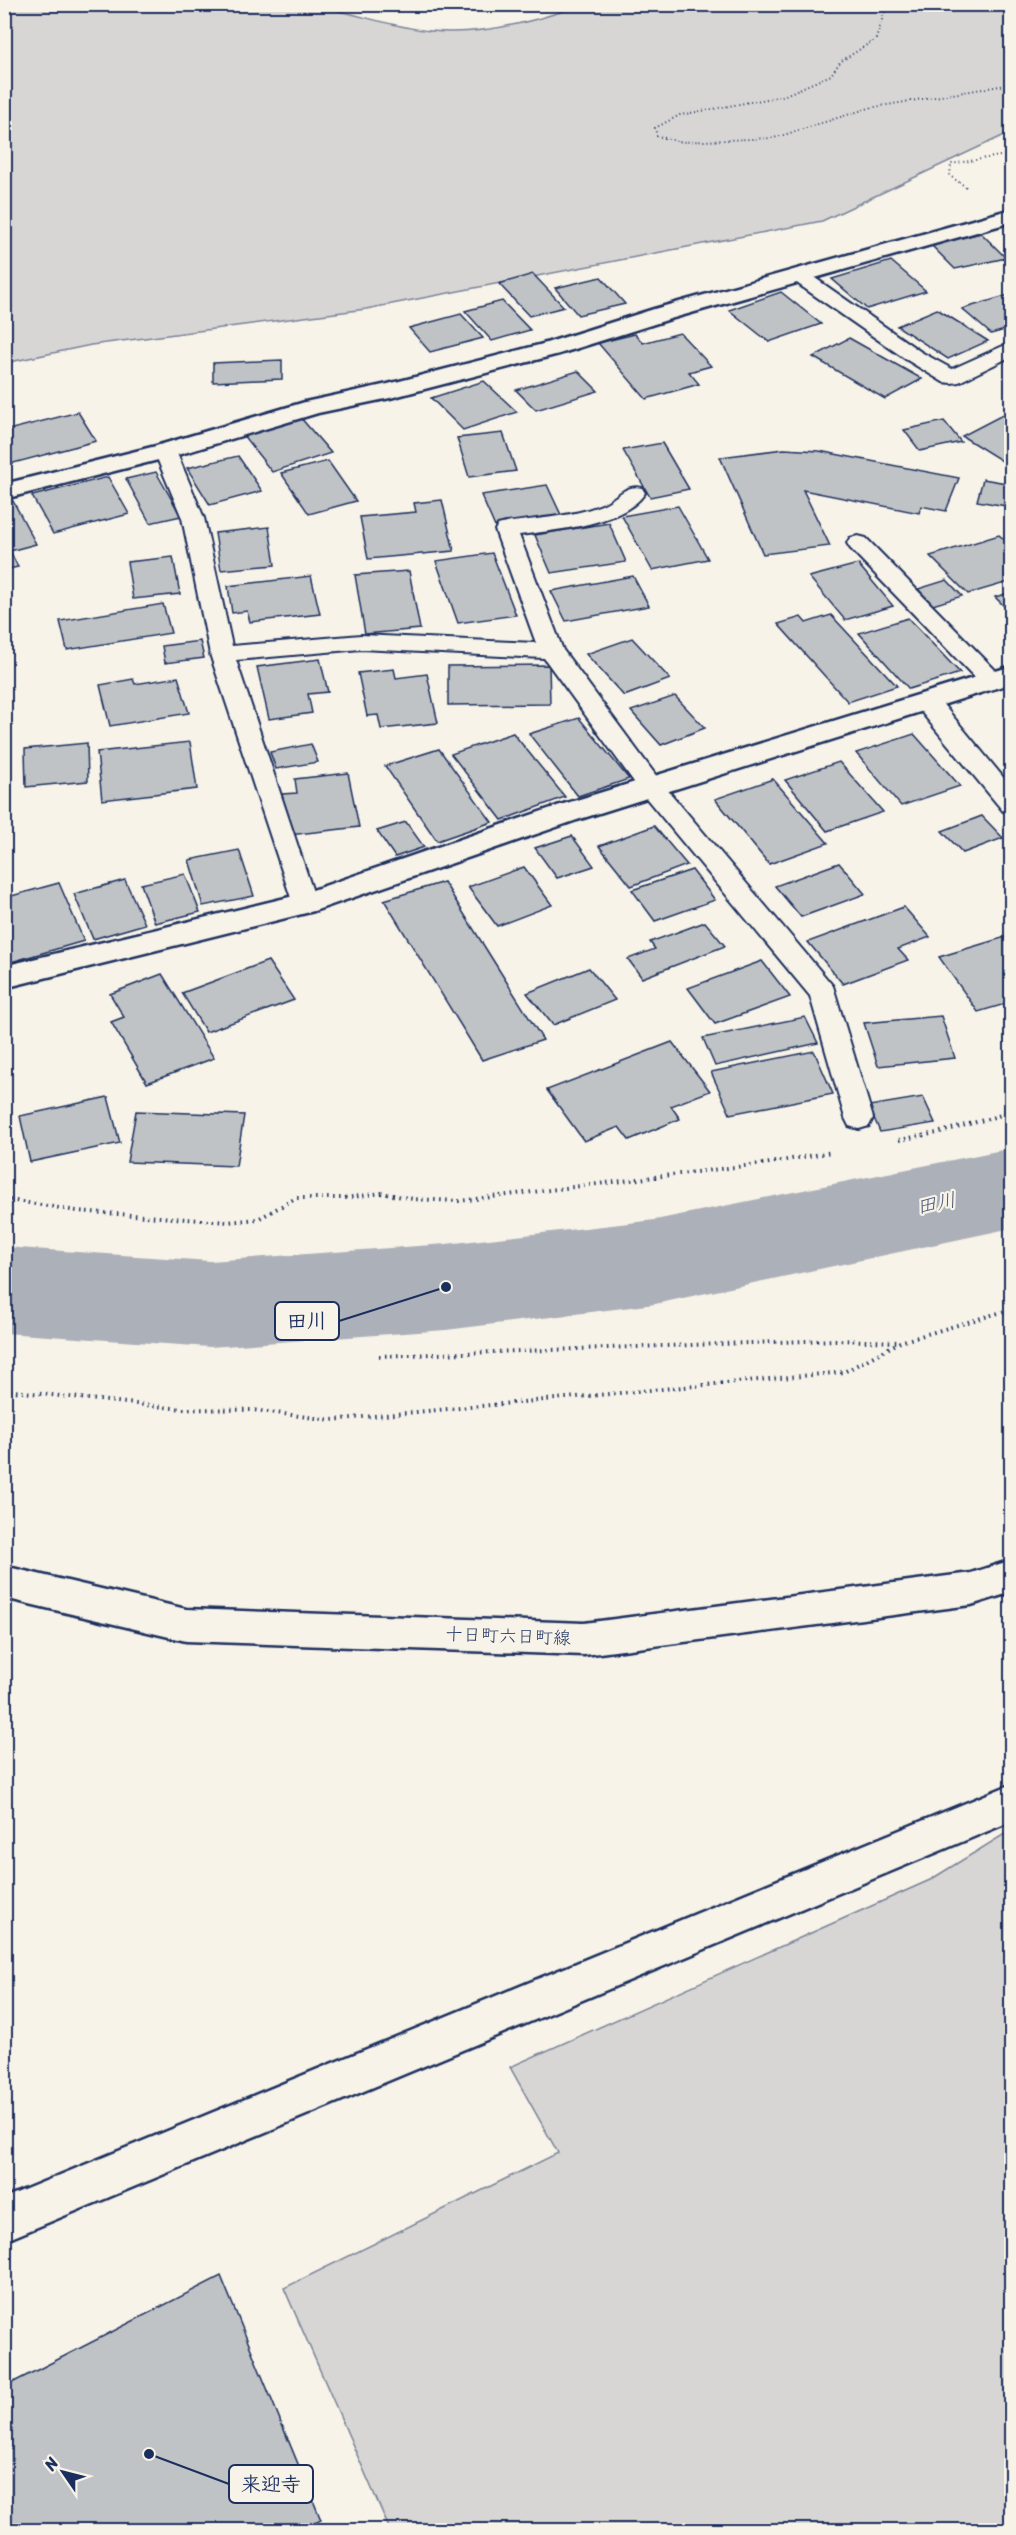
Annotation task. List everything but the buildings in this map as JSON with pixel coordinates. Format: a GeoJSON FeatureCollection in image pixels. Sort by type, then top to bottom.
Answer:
{"type":"FeatureCollection","features":[{"type":"Feature","properties":{"kind":"street"},"geometry":{"type":"LineString","coordinates":[[4,492],[165,451],[313,407],[390,391],[551,349],[662,314],[1011,215]]}},
{"type":"Feature","properties":{"kind":"street"},"geometry":{"type":"LineString","coordinates":[[4,977],[304,904],[651,786],[1002,677]]}},
{"type":"Feature","properties":{"kind":"street","name":"十日町六日町線"},"geometry":{"type":"LineString","coordinates":[[4,1582],[186,1625],[584,1639],[971,1589],[1011,1576]]}},
{"type":"Feature","properties":{"kind":"street"},"geometry":{"type":"LineString","coordinates":[[4,2220],[1011,1802]]}},
{"type":"Feature","properties":{"kind":"lane"},"geometry":{"type":"LineString","coordinates":[[798,275],[914,356],[951,377],[1011,348]]}},
{"type":"Feature","properties":{"kind":"lane"},"geometry":{"type":"LineString","coordinates":[[165,451],[193,518],[222,654],[304,904]]}},
{"type":"Feature","properties":{"kind":"lane"},"geometry":{"type":"LineString","coordinates":[[634,493],[630,500],[597,515],[506,530],[551,651],[651,786],[823,993],[859,1118]]}},
{"type":"Feature","properties":{"kind":"lane"},"geometry":{"type":"LineString","coordinates":[[858,543],[1002,677]]}},
{"type":"Feature","properties":{"kind":"lane"},"geometry":{"type":"LineString","coordinates":[[222,654],[361,642],[551,651]]}},
{"type":"Feature","properties":{"kind":"lane"},"geometry":{"type":"LineString","coordinates":[[927,702],[1011,805]]}},
{"type":"Feature","properties":{"kind":"path"},"geometry":{"type":"LineString","coordinates":[[887,4],[876,39],[840,62],[831,75],[783,96],[680,115],[655,128],[657,136],[680,142],[774,138],[869,108],[1011,84]]}},
{"type":"Feature","properties":{"kind":"path"},"geometry":{"type":"LineString","coordinates":[[969,188],[950,176],[951,164],[1011,154]]}},
{"type":"Feature","properties":{"kind":"path"},"geometry":{"type":"LineString","coordinates":[[892,1141],[937,1133],[1011,1112]]}},
{"type":"Feature","properties":{"kind":"path"},"geometry":{"type":"LineString","coordinates":[[4,1199],[77,1211],[228,1222],[258,1219],[296,1198],[345,1198],[382,1193],[413,1199],[459,1201],[769,1163],[836,1151]]}},
{"type":"Feature","properties":{"kind":"path"},"geometry":{"type":"LineString","coordinates":[[4,1390],[183,1409],[252,1410],[331,1420],[844,1372],[900,1342],[1011,1309]]}},
{"type":"Feature","properties":{"kind":"path"},"geometry":{"type":"LineString","coordinates":[[379,1356],[835,1340],[900,1342]]}},
{"type":"Feature","properties":{"kind":"shaded area"},"geometry":{"type":"Polygon","coordinates":[[[4,5],[333,5],[339,11],[396,25],[419,30],[450,32],[507,26],[581,5],[1011,5],[1011,132],[822,221],[366,309],[91,345],[5,363],[4,5]]]}},
{"type":"Feature","properties":{"kind":"shaded area"},"geometry":{"type":"Polygon","coordinates":[[[1011,1830],[1011,2530],[390,2530],[284,2288],[558,2153],[510,2067],[930,1880],[1011,1830]]]}},
{"type":"Feature","properties":{"kind":"waterway","name":"田川"},"geometry":{"type":"LineString","coordinates":[[4,1290],[210,1304],[446,1287],[655,1262],[1012,1188]]}},
{"type":"Feature","properties":{"kind":"place","name":"田川"},"geometry":{"type":"Point","coordinates":[446,1287]}},
{"type":"Feature","properties":{"kind":"place","name":"来迎寺"},"geometry":{"type":"Point","coordinates":[149,2454]}}]}
